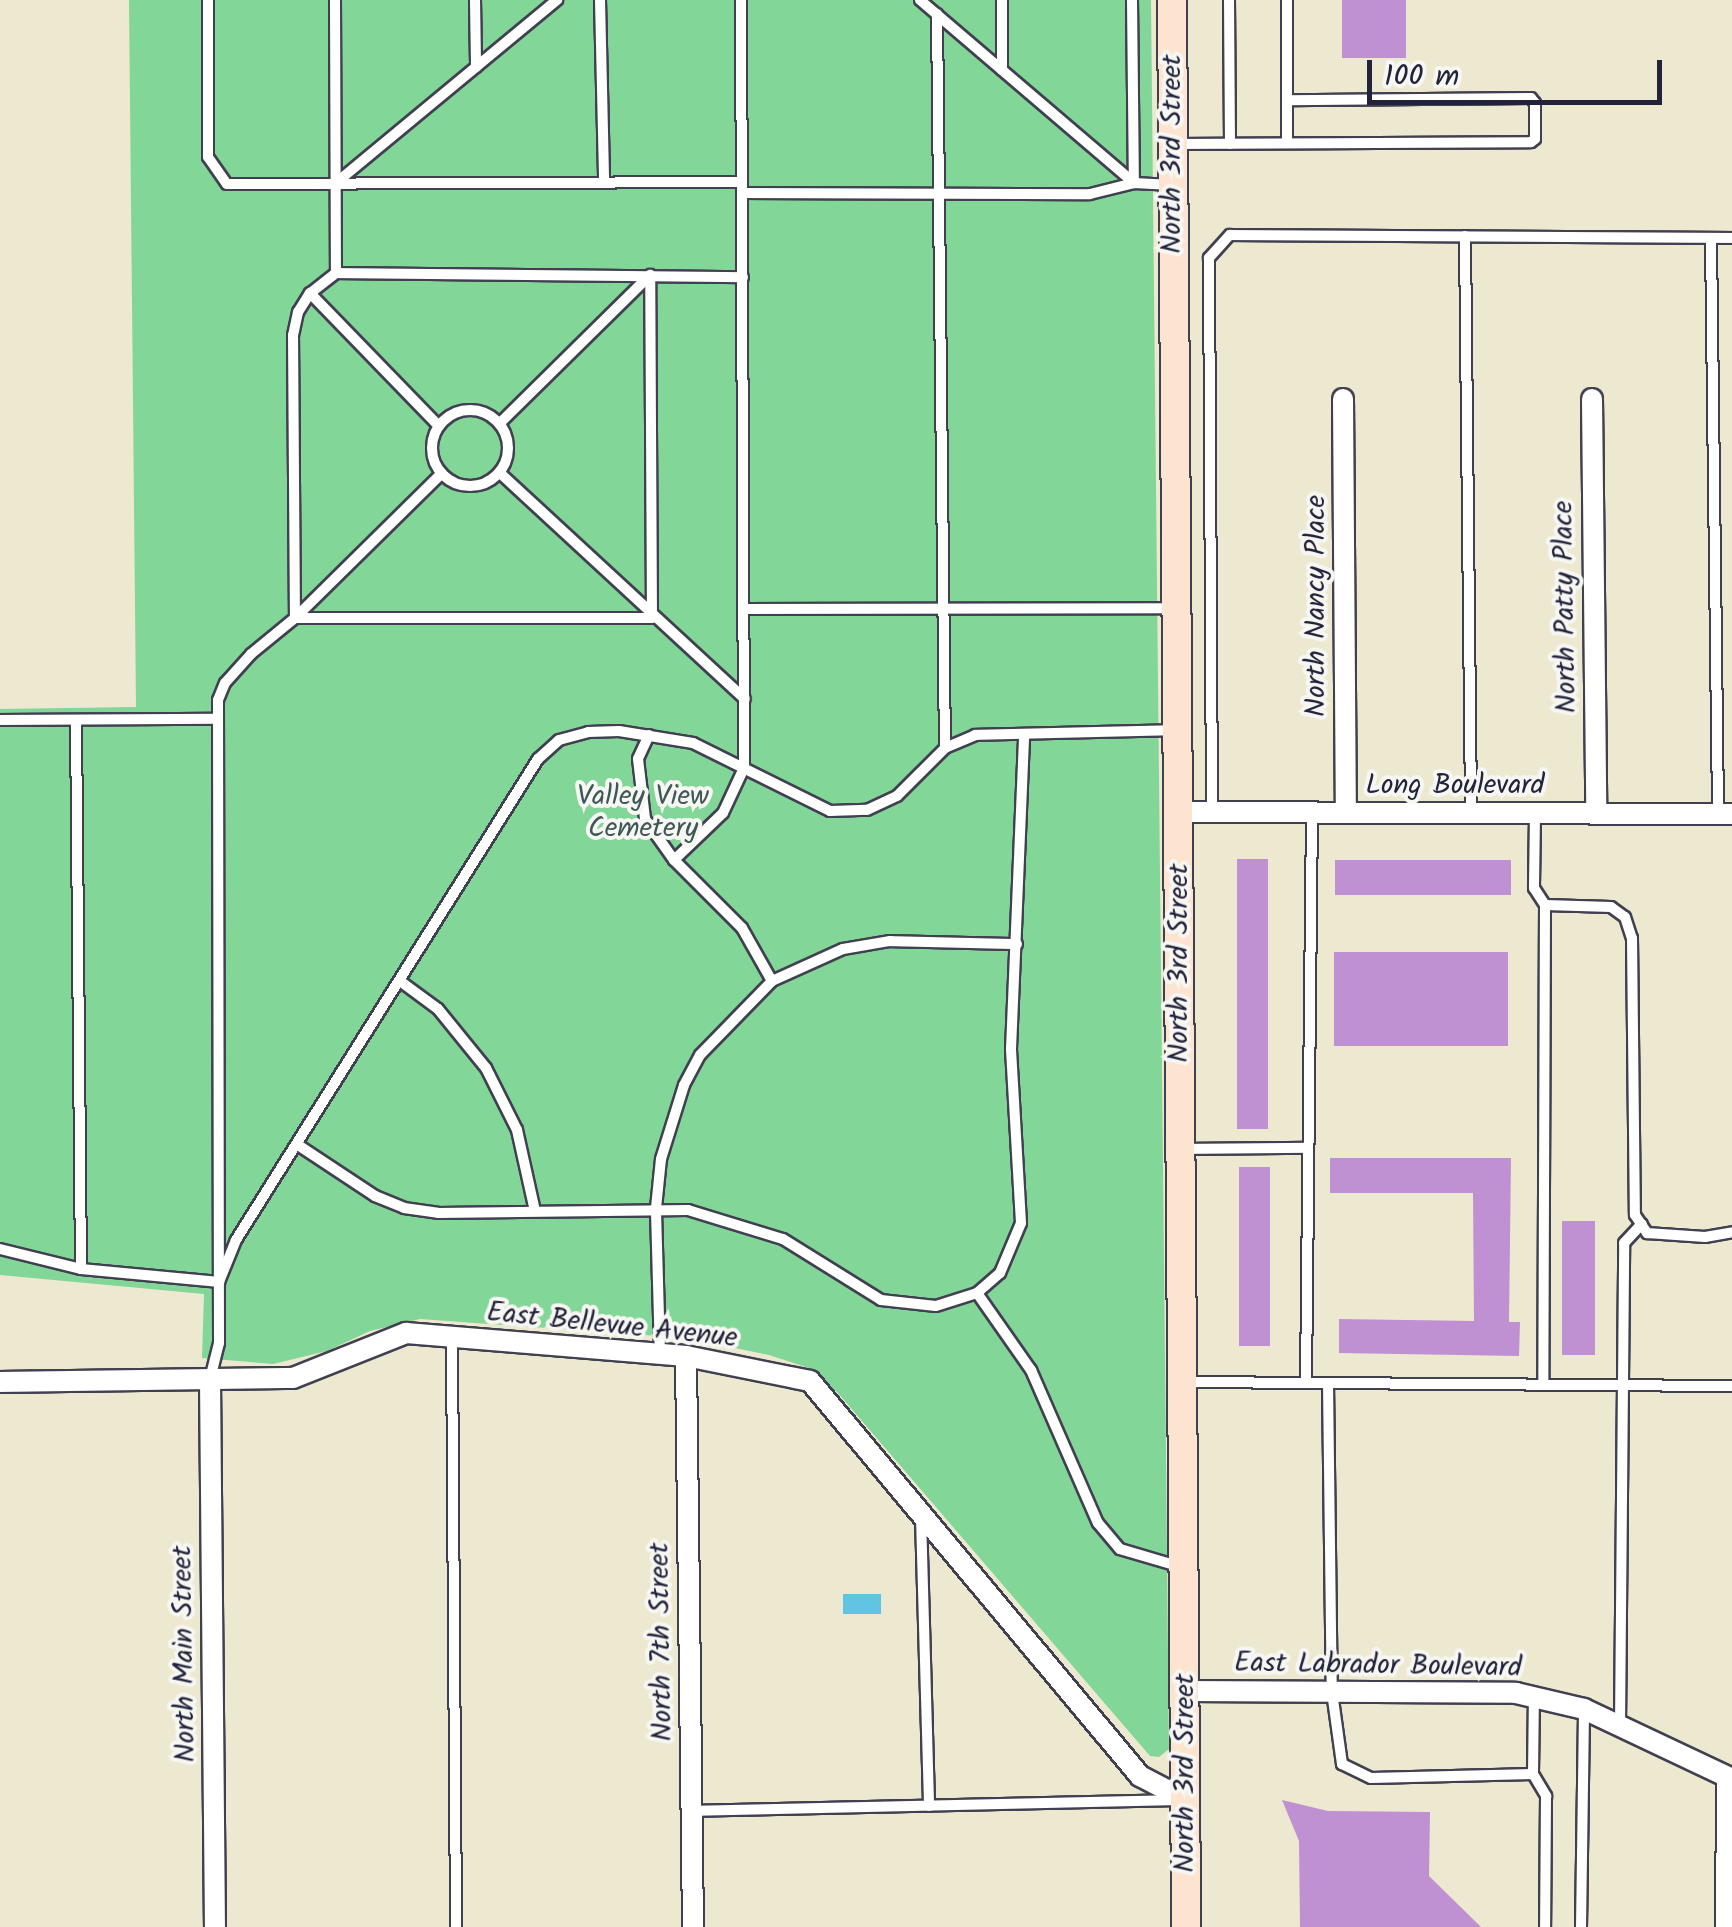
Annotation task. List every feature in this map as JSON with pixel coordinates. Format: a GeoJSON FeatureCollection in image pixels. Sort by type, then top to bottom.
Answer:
{"type":"FeatureCollection","features":[{"type":"Feature","properties":{"kind":"main road","name":"North 3rd Street"},"geometry":{"type":"LineString","coordinates":[[1172,0],[1186,1927]]}},
{"type":"Feature","properties":{"kind":"street","name":"North Nancy Place"},"geometry":{"type":"LineString","coordinates":[[1343,398],[1346,812]]}},
{"type":"Feature","properties":{"kind":"street","name":"North Patty Place"},"geometry":{"type":"LineString","coordinates":[[1592,399],[1596,814]]}},
{"type":"Feature","properties":{"kind":"street","name":"Long Boulevard"},"geometry":{"type":"LineString","coordinates":[[1178,812],[1725,814]]}},
{"type":"Feature","properties":{"kind":"street","name":"East Bellevue Avenue"},"geometry":{"type":"LineString","coordinates":[[0,1382],[293,1378],[406,1333],[686,1356],[810,1381],[1140,1776],[1186,1800]]}},
{"type":"Feature","properties":{"kind":"street","name":"North 7th Street"},"geometry":{"type":"LineString","coordinates":[[686,1356],[693,1927]]}},
{"type":"Feature","properties":{"kind":"street","name":"North Main Street"},"geometry":{"type":"LineString","coordinates":[[210,1380],[215,1927]]}},
{"type":"Feature","properties":{"kind":"street","name":"East Labrador Boulevard"},"geometry":{"type":"LineString","coordinates":[[1185,1691],[1534,1696],[1584,1710],[1730,1778]]}},
{"type":"Feature","properties":{"kind":"street"},"geometry":{"type":"LineString","coordinates":[[1726,1927],[1730,1778]]}},
{"type":"Feature","properties":{"kind":"lane"},"geometry":{"type":"LineString","coordinates":[[208,0],[208,157],[227,184],[604,182],[1090,194],[1134,184],[1174,185]]}},
{"type":"Feature","properties":{"kind":"lane"},"geometry":{"type":"LineString","coordinates":[[334,0],[336,273]]}},
{"type":"Feature","properties":{"kind":"lane"},"geometry":{"type":"LineString","coordinates":[[476,0],[476,67]]}},
{"type":"Feature","properties":{"kind":"lane"},"geometry":{"type":"LineString","coordinates":[[336,183],[557,0]]}},
{"type":"Feature","properties":{"kind":"lane"},"geometry":{"type":"LineString","coordinates":[[600,0],[604,182]]}},
{"type":"Feature","properties":{"kind":"lane"},"geometry":{"type":"LineString","coordinates":[[674,860],[723,813],[744,768],[741,0]]}},
{"type":"Feature","properties":{"kind":"lane"},"geometry":{"type":"LineString","coordinates":[[920,0],[1134,184]]}},
{"type":"Feature","properties":{"kind":"lane"},"geometry":{"type":"LineString","coordinates":[[1002,0],[1002,70]]}},
{"type":"Feature","properties":{"kind":"lane"},"geometry":{"type":"LineString","coordinates":[[1132,0],[1134,184]]}},
{"type":"Feature","properties":{"kind":"lane"},"geometry":{"type":"LineString","coordinates":[[1229,0],[1230,144]]}},
{"type":"Feature","properties":{"kind":"lane"},"geometry":{"type":"LineString","coordinates":[[1287,0],[1288,144]]}},
{"type":"Feature","properties":{"kind":"lane"},"geometry":{"type":"LineString","coordinates":[[937,14],[942,192],[945,748]]}},
{"type":"Feature","properties":{"kind":"lane"},"geometry":{"type":"LineString","coordinates":[[1173,144],[1531,142],[1535,138],[1535,102],[1531,98],[1287,100]]}},
{"type":"Feature","properties":{"kind":"lane"},"geometry":{"type":"LineString","coordinates":[[1212,812],[1209,258],[1230,235],[1732,238]]}},
{"type":"Feature","properties":{"kind":"lane"},"geometry":{"type":"LineString","coordinates":[[1465,236],[1471,813]]}},
{"type":"Feature","properties":{"kind":"lane"},"geometry":{"type":"LineString","coordinates":[[1711,238],[1725,814]]}},
{"type":"Feature","properties":{"kind":"lane"},"geometry":{"type":"LineString","coordinates":[[296,618],[293,335],[298,312],[310,294],[336,273],[743,277]]}},
{"type":"Feature","properties":{"kind":"lane"},"geometry":{"type":"LineString","coordinates":[[500,424],[650,275]]}},
{"type":"Feature","properties":{"kind":"lane"},"geometry":{"type":"LineString","coordinates":[[650,275],[652,618]]}},
{"type":"Feature","properties":{"kind":"lane"},"geometry":{"type":"LineString","coordinates":[[310,294],[439,426]]}},
{"type":"Feature","properties":{"kind":"lane"},"geometry":{"type":"LineString","coordinates":[[469,410],[480,411],[500,424],[509,448],[500,472],[480,485],[468,486],[442,473],[432,448],[439,426],[447,417],[469,410]]}},
{"type":"Feature","properties":{"kind":"lane"},"geometry":{"type":"LineString","coordinates":[[500,472],[652,618],[744,699]]}},
{"type":"Feature","properties":{"kind":"lane"},"geometry":{"type":"LineString","coordinates":[[210,1380],[219,1343],[216,719],[225,684],[251,654],[296,618],[442,473]]}},
{"type":"Feature","properties":{"kind":"lane"},"geometry":{"type":"LineString","coordinates":[[745,608],[1177,608]]}},
{"type":"Feature","properties":{"kind":"lane"},"geometry":{"type":"LineString","coordinates":[[296,618],[652,618]]}},
{"type":"Feature","properties":{"kind":"lane"},"geometry":{"type":"LineString","coordinates":[[0,720],[216,719]]}},
{"type":"Feature","properties":{"kind":"lane"},"geometry":{"type":"LineString","coordinates":[[76,720],[81,1269]]}},
{"type":"Feature","properties":{"kind":"lane"},"geometry":{"type":"LineString","coordinates":[[219,1282],[236,1240],[538,760],[559,740],[588,732],[649,734],[694,744],[830,811],[866,810],[897,796],[945,748],[976,735],[1178,730]]}},
{"type":"Feature","properties":{"kind":"lane"},"geometry":{"type":"LineString","coordinates":[[649,734],[638,760],[640,800],[654,836],[742,928],[772,981]]}},
{"type":"Feature","properties":{"kind":"lane"},"geometry":{"type":"LineString","coordinates":[[298,1144],[375,1196],[404,1208],[438,1213],[688,1210],[783,1239],[880,1300],[936,1306],[977,1292],[1000,1273],[1020,1222],[1011,1049],[1024,734]]}},
{"type":"Feature","properties":{"kind":"lane"},"geometry":{"type":"LineString","coordinates":[[1306,1383],[1312,812]]}},
{"type":"Feature","properties":{"kind":"lane"},"geometry":{"type":"LineString","coordinates":[[1535,814],[1534,888],[1544,905],[1543,1384]]}},
{"type":"Feature","properties":{"kind":"lane"},"geometry":{"type":"LineString","coordinates":[[1544,905],[1611,906],[1626,917],[1632,938],[1635,1215],[1647,1233],[1705,1237],[1732,1232]]}},
{"type":"Feature","properties":{"kind":"lane"},"geometry":{"type":"LineString","coordinates":[[660,1354],[656,1208],[661,1159],[684,1085],[700,1054],[772,981],[843,949],[890,941],[1017,944]]}},
{"type":"Feature","properties":{"kind":"lane"},"geometry":{"type":"LineString","coordinates":[[400,981],[438,1009],[486,1068],[517,1130],[535,1211]]}},
{"type":"Feature","properties":{"kind":"lane"},"geometry":{"type":"LineString","coordinates":[[1181,1150],[1308,1148]]}},
{"type":"Feature","properties":{"kind":"lane"},"geometry":{"type":"LineString","coordinates":[[1620,1727],[1624,1244],[1642,1224]]}},
{"type":"Feature","properties":{"kind":"lane"},"geometry":{"type":"LineString","coordinates":[[0,1249],[81,1269],[219,1282]]}},
{"type":"Feature","properties":{"kind":"lane"},"geometry":{"type":"LineString","coordinates":[[977,1292],[1032,1370],[1098,1523],[1120,1549],[1184,1568]]}},
{"type":"Feature","properties":{"kind":"lane"},"geometry":{"type":"LineString","coordinates":[[452,1337],[456,1927]]}},
{"type":"Feature","properties":{"kind":"lane"},"geometry":{"type":"LineString","coordinates":[[1183,1382],[1732,1386]]}},
{"type":"Feature","properties":{"kind":"lane"},"geometry":{"type":"LineString","coordinates":[[1328,1383],[1332,1692],[1342,1764],[1371,1778],[1533,1774]]}},
{"type":"Feature","properties":{"kind":"lane"},"geometry":{"type":"LineString","coordinates":[[921,1512],[929,1806]]}},
{"type":"Feature","properties":{"kind":"lane"},"geometry":{"type":"LineString","coordinates":[[1534,1696],[1533,1774],[1546,1796],[1544,1927]]}},
{"type":"Feature","properties":{"kind":"lane"},"geometry":{"type":"LineString","coordinates":[[1581,1927],[1584,1710]]}},
{"type":"Feature","properties":{"kind":"lane"},"geometry":{"type":"LineString","coordinates":[[692,1811],[1186,1800]]}},
{"type":"Feature","properties":{"kind":"green space","name":"Valley View Cemetery"},"geometry":{"type":"Polygon","coordinates":[[[129,0],[1151,0],[1169,1749],[1159,1757],[1150,1756],[837,1392],[809,1368],[769,1355],[687,1338],[420,1319],[370,1331],[327,1351],[273,1364],[202,1358],[204,1294],[0,1275],[0,709],[136,707],[129,0]]]}},
{"type":"Feature","properties":{"kind":"water"},"geometry":{"type":"Polygon","coordinates":[[[843,1594],[881,1594],[881,1614],[843,1614],[843,1594]]]}},
{"type":"Feature","properties":{"kind":"building"},"geometry":{"type":"Polygon","coordinates":[[[1342,0],[1406,0],[1406,58],[1342,58],[1342,0]]]}},
{"type":"Feature","properties":{"kind":"building"},"geometry":{"type":"Polygon","coordinates":[[[1237,859],[1268,859],[1268,1129],[1237,1129],[1237,859]]]}},
{"type":"Feature","properties":{"kind":"building"},"geometry":{"type":"Polygon","coordinates":[[[1335,860],[1511,860],[1511,895],[1335,895],[1335,860]]]}},
{"type":"Feature","properties":{"kind":"building"},"geometry":{"type":"Polygon","coordinates":[[[1334,952],[1508,952],[1508,1046],[1334,1046],[1334,952]]]}},
{"type":"Feature","properties":{"kind":"building"},"geometry":{"type":"Polygon","coordinates":[[[1330,1158],[1511,1158],[1509,1322],[1520,1322],[1519,1356],[1339,1353],[1339,1319],[1474,1321],[1473,1193],[1330,1193],[1330,1158]]]}},
{"type":"Feature","properties":{"kind":"building"},"geometry":{"type":"Polygon","coordinates":[[[1239,1167],[1270,1167],[1270,1346],[1239,1346],[1239,1167]]]}},
{"type":"Feature","properties":{"kind":"building"},"geometry":{"type":"Polygon","coordinates":[[[1562,1221],[1595,1221],[1595,1355],[1562,1355],[1562,1221]]]}},
{"type":"Feature","properties":{"kind":"building"},"geometry":{"type":"Polygon","coordinates":[[[1282,1800],[1328,1811],[1430,1812],[1429,1876],[1481,1927],[1300,1927],[1299,1841],[1282,1800]]]}}]}
